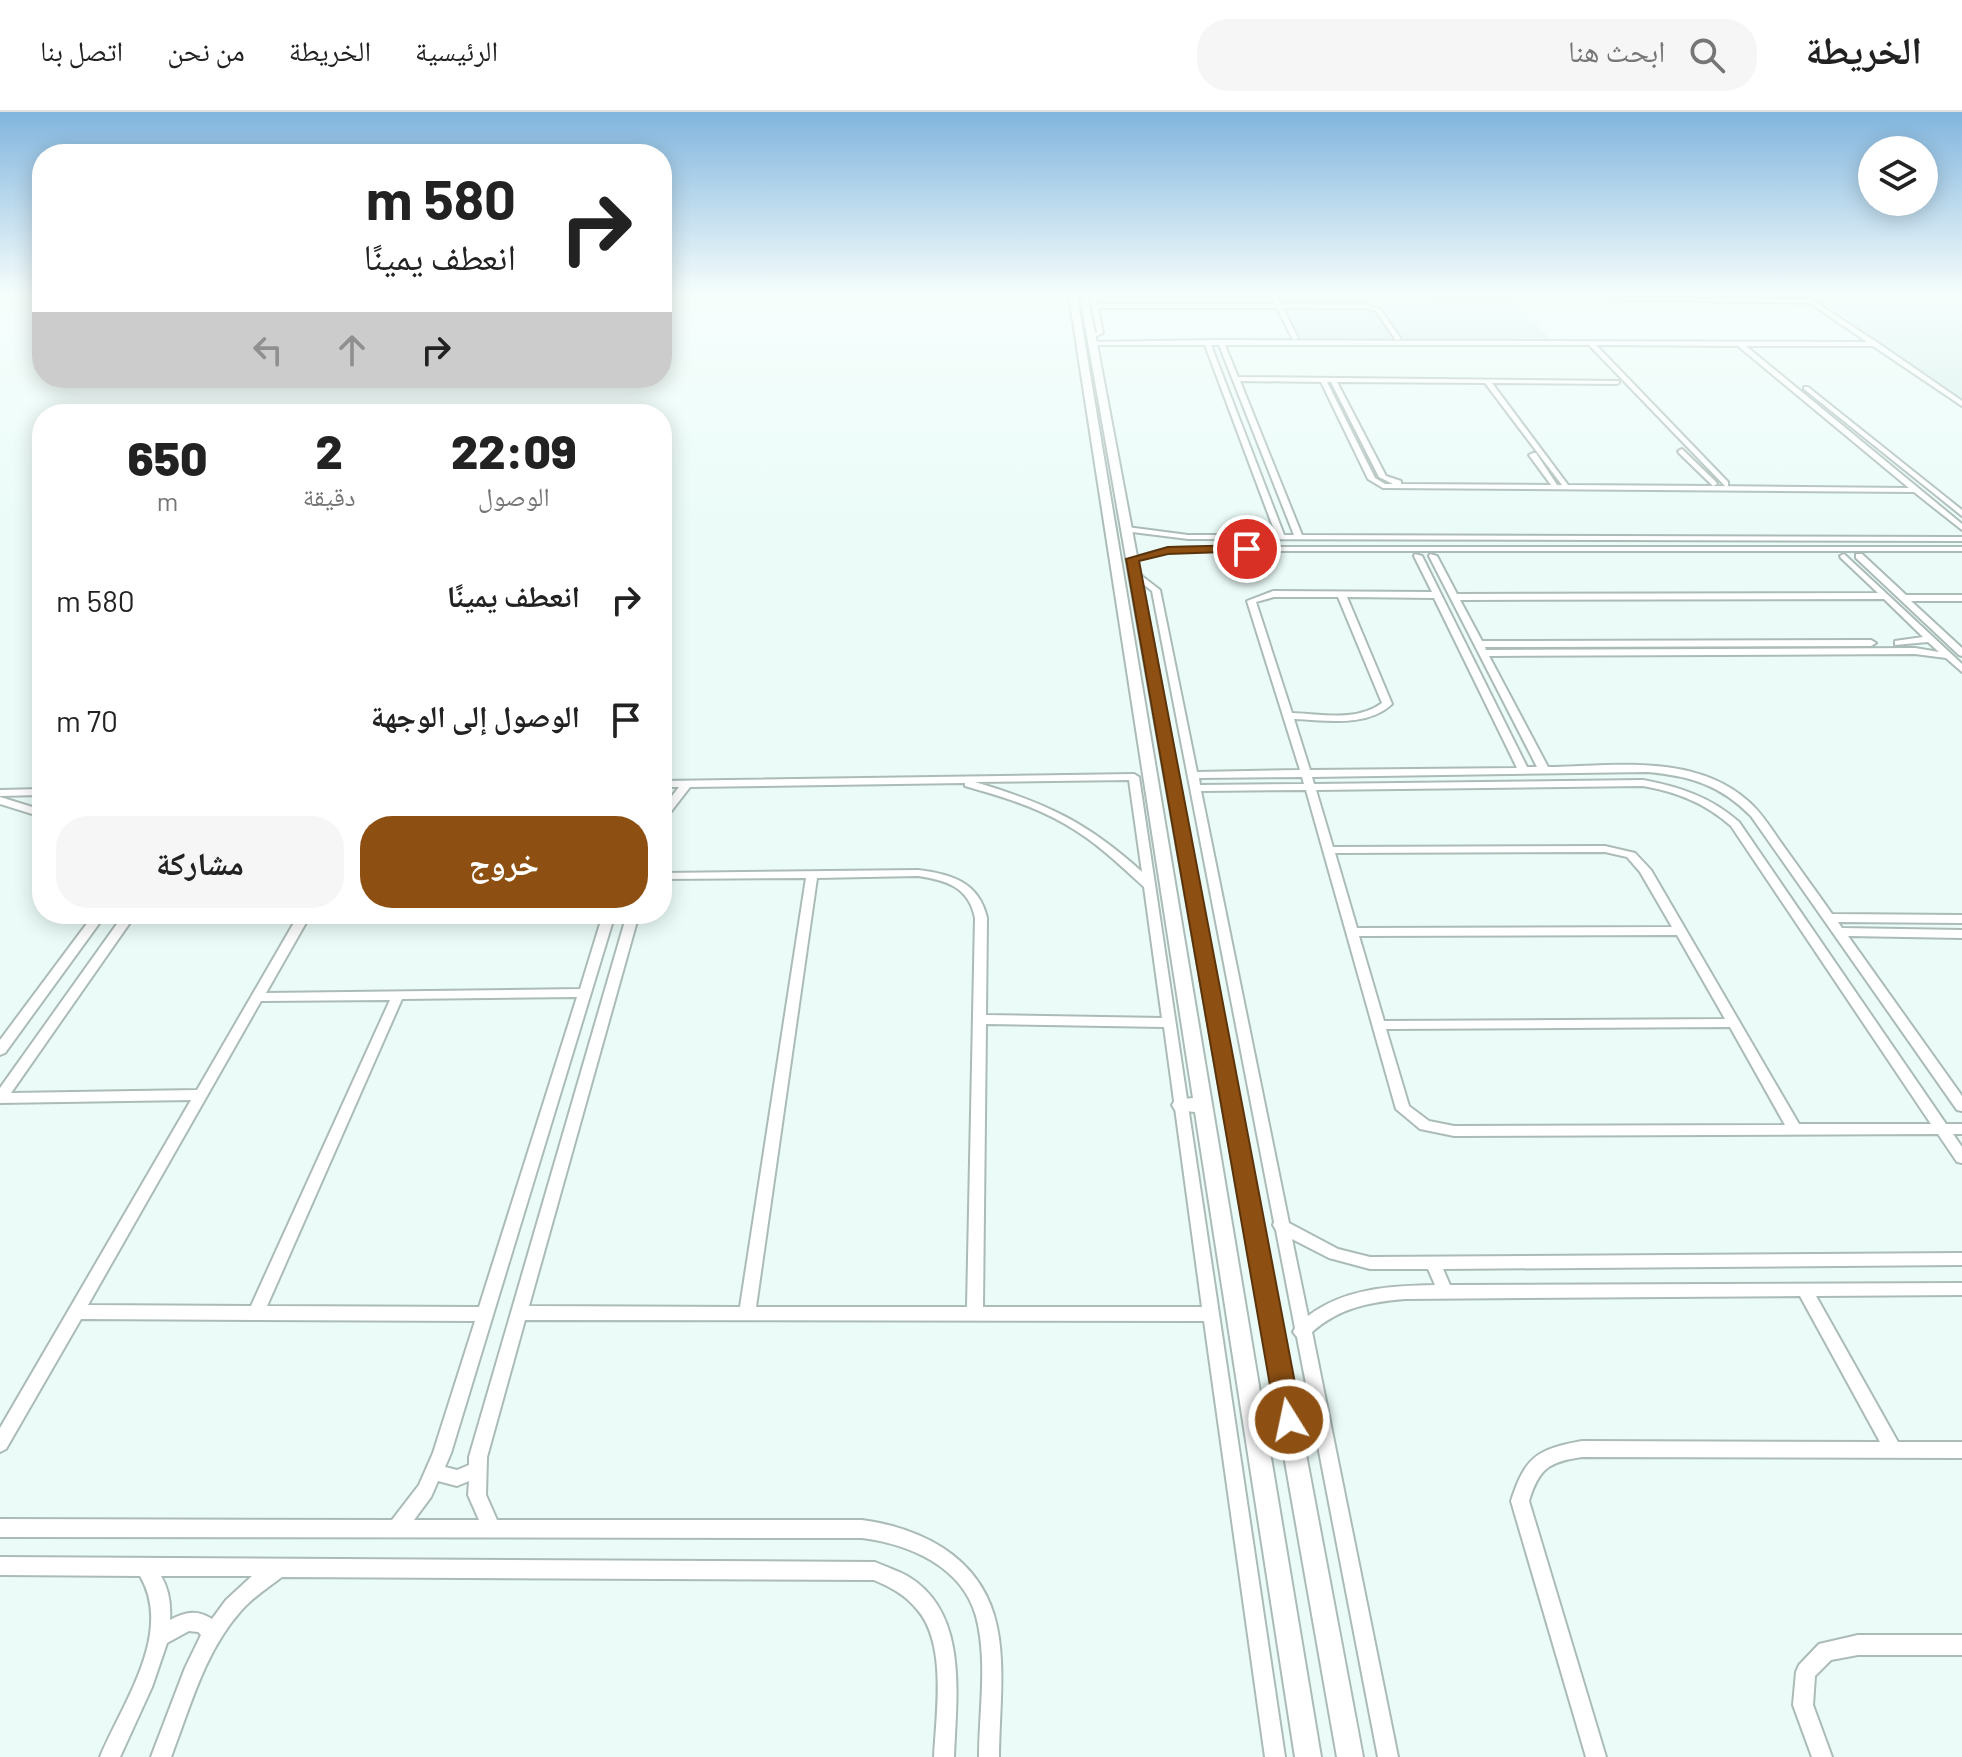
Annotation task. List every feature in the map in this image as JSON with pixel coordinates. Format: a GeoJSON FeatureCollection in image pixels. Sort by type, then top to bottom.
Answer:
{"type":"FeatureCollection","features":[{"type":"Feature","properties":{"kind":"street"},"geometry":{"type":"LineString","coordinates":[[1084,373],[1142,776],[1203,1105],[1308,1757]]}},
{"type":"Feature","properties":{"kind":"street"},"geometry":{"type":"LineString","coordinates":[[1098,373],[1350,1757]]}},
{"type":"Feature","properties":{"kind":"street"},"geometry":{"type":"LineString","coordinates":[[1219,373],[1281,538]]}},
{"type":"Feature","properties":{"kind":"street"},"geometry":{"type":"LineString","coordinates":[[1233,373],[1299,538]]}},
{"type":"Feature","properties":{"kind":"street"},"geometry":{"type":"LineString","coordinates":[[1609,373],[1713,484]]}},
{"type":"Feature","properties":{"kind":"street"},"geometry":{"type":"LineString","coordinates":[[1619,373],[1725,484]]}},
{"type":"Feature","properties":{"kind":"street"},"geometry":{"type":"LineString","coordinates":[[1775,373],[1962,528]]}},
{"type":"Feature","properties":{"kind":"street"},"geometry":{"type":"LineString","coordinates":[[1788,373],[1962,514]]}},
{"type":"Feature","properties":{"kind":"street"},"geometry":{"type":"LineString","coordinates":[[1917,373],[1962,404]]}},
{"type":"Feature","properties":{"kind":"street"},"geometry":{"type":"LineString","coordinates":[[1929,373],[1962,395]]}},
{"type":"Feature","properties":{"kind":"street"},"geometry":{"type":"LineString","coordinates":[[1235,378],[1615,379]]}},
{"type":"Feature","properties":{"kind":"street"},"geometry":{"type":"LineString","coordinates":[[1235,378],[1615,379]]}},
{"type":"Feature","properties":{"kind":"street"},"geometry":{"type":"LineString","coordinates":[[1323,380],[1372,479],[1393,488],[1916,490]]}},
{"type":"Feature","properties":{"kind":"street"},"geometry":{"type":"LineString","coordinates":[[1333,380],[1387,480],[1401,483],[1909,484]]}},
{"type":"Feature","properties":{"kind":"street"},"geometry":{"type":"LineString","coordinates":[[1483,381],[1554,484]]}},
{"type":"Feature","properties":{"kind":"street"},"geometry":{"type":"LineString","coordinates":[[1483,381],[1565,484]]}},
{"type":"Feature","properties":{"kind":"street"},"geometry":{"type":"LineString","coordinates":[[1948,395],[1962,395]]}},
{"type":"Feature","properties":{"kind":"street"},"geometry":{"type":"LineString","coordinates":[[1127,529],[1167,536],[1281,538],[1962,539]]}},
{"type":"Feature","properties":{"kind":"street"},"geometry":{"type":"LineString","coordinates":[[1211,537],[1215,549]]}},
{"type":"Feature","properties":{"kind":"street"},"geometry":{"type":"LineString","coordinates":[[1134,567],[1162,551],[1215,549],[1845,552],[1857,556],[1962,557]]}},
{"type":"Feature","properties":{"kind":"street"},"geometry":{"type":"LineString","coordinates":[[1162,551],[1197,556],[1433,556],[1962,549]]}},
{"type":"Feature","properties":{"kind":"street"},"geometry":{"type":"LineString","coordinates":[[1845,552],[1884,596],[1962,669]]}},
{"type":"Feature","properties":{"kind":"street"},"geometry":{"type":"LineString","coordinates":[[1418,556],[1523,770]]}},
{"type":"Feature","properties":{"kind":"street"},"geometry":{"type":"LineString","coordinates":[[1433,556],[1544,770]]}},
{"type":"Feature","properties":{"kind":"street"},"geometry":{"type":"LineString","coordinates":[[1857,556],[1962,653]]}},
{"type":"Feature","properties":{"kind":"street"},"geometry":{"type":"LineString","coordinates":[[1134,567],[1156,590],[1196,781],[1301,1332],[1388,1757]]}},
{"type":"Feature","properties":{"kind":"street"},"geometry":{"type":"LineString","coordinates":[[1438,595],[1264,594],[1251,601],[1403,1109],[1425,1125],[1454,1131],[1962,1129]]}},
{"type":"Feature","properties":{"kind":"street"},"geometry":{"type":"LineString","coordinates":[[1287,716],[1360,717],[1378,713],[1387,704],[1341,594]]}},
{"type":"Feature","properties":{"kind":"street"},"geometry":{"type":"LineString","coordinates":[[1454,597],[1884,596]]}},
{"type":"Feature","properties":{"kind":"street"},"geometry":{"type":"LineString","coordinates":[[1903,598],[1962,598]]}},
{"type":"Feature","properties":{"kind":"street"},"geometry":{"type":"LineString","coordinates":[[1482,649],[1909,643],[1930,639]]}},
{"type":"Feature","properties":{"kind":"street"},"geometry":{"type":"LineString","coordinates":[[1482,649],[1915,651],[1948,656]]}},
{"type":"Feature","properties":{"kind":"street"},"geometry":{"type":"LineString","coordinates":[[1307,780],[1523,770],[1648,769],[1680,771],[1712,781],[1739,796],[1755,814],[1962,1106]]}},
{"type":"Feature","properties":{"kind":"street"},"geometry":{"type":"LineString","coordinates":[[1142,776],[1149,885],[1275,1757]]}},
{"type":"Feature","properties":{"kind":"street"},"geometry":{"type":"LineString","coordinates":[[672,784],[1172,776]]}},
{"type":"Feature","properties":{"kind":"street"},"geometry":{"type":"LineString","coordinates":[[954,780],[1031,801],[1072,820],[1109,847],[1149,885]]}},
{"type":"Feature","properties":{"kind":"street"},"geometry":{"type":"LineString","coordinates":[[1196,781],[1643,783],[1697,796],[1719,809],[1735,824],[1962,1158]]}},
{"type":"Feature","properties":{"kind":"street"},"geometry":{"type":"LineString","coordinates":[[672,803],[687,783]]}},
{"type":"Feature","properties":{"kind":"street"},"geometry":{"type":"LineString","coordinates":[[0,793],[32,792]]}},
{"type":"Feature","properties":{"kind":"street"},"geometry":{"type":"LineString","coordinates":[[0,800],[32,811]]}},
{"type":"Feature","properties":{"kind":"street"},"geometry":{"type":"LineString","coordinates":[[1328,850],[1618,851],[1641,862],[1795,1129]]}},
{"type":"Feature","properties":{"kind":"street"},"geometry":{"type":"LineString","coordinates":[[672,876],[918,873],[939,876],[965,888],[980,910],[975,1314]]}},
{"type":"Feature","properties":{"kind":"street"},"geometry":{"type":"LineString","coordinates":[[747,1313],[812,874]]}},
{"type":"Feature","properties":{"kind":"street"},"geometry":{"type":"LineString","coordinates":[[1829,918],[1962,919]]}},
{"type":"Feature","properties":{"kind":"street"},"geometry":{"type":"LineString","coordinates":[[2,1047],[90,924]]}},
{"type":"Feature","properties":{"kind":"street"},"geometry":{"type":"LineString","coordinates":[[0,1098],[123,924]]}},
{"type":"Feature","properties":{"kind":"street"},"geometry":{"type":"LineString","coordinates":[[0,1444],[299,924]]}},
{"type":"Feature","properties":{"kind":"street"},"geometry":{"type":"LineString","coordinates":[[397,1528],[435,1472],[606,924]]}},
{"type":"Feature","properties":{"kind":"street"},"geometry":{"type":"LineString","coordinates":[[492,1528],[480,1507],[476,1470],[630,924]]}},
{"type":"Feature","properties":{"kind":"street"},"geometry":{"type":"LineString","coordinates":[[1352,932],[1681,931]]}},
{"type":"Feature","properties":{"kind":"street"},"geometry":{"type":"LineString","coordinates":[[1839,932],[1962,934]]}},
{"type":"Feature","properties":{"kind":"street"},"geometry":{"type":"LineString","coordinates":[[256,997],[584,993]]}},
{"type":"Feature","properties":{"kind":"street"},"geometry":{"type":"LineString","coordinates":[[256,1313],[398,995]]}},
{"type":"Feature","properties":{"kind":"street"},"geometry":{"type":"LineString","coordinates":[[980,1019],[1169,1023]]}},
{"type":"Feature","properties":{"kind":"street"},"geometry":{"type":"LineString","coordinates":[[1378,1025],[1734,1023]]}},
{"type":"Feature","properties":{"kind":"street"},"geometry":{"type":"LineString","coordinates":[[0,1098],[200,1095]]}},
{"type":"Feature","properties":{"kind":"street"},"geometry":{"type":"LineString","coordinates":[[1181,1105],[1203,1105]]}},
{"type":"Feature","properties":{"kind":"street"},"geometry":{"type":"LineString","coordinates":[[1280,1225],[1314,1245],[1370,1263],[1962,1259]]}},
{"type":"Feature","properties":{"kind":"street"},"geometry":{"type":"LineString","coordinates":[[1433,1262],[1445,1291]]}},
{"type":"Feature","properties":{"kind":"street"},"geometry":{"type":"LineString","coordinates":[[1804,1289],[1893,1449]]}},
{"type":"Feature","properties":{"kind":"street"},"geometry":{"type":"LineString","coordinates":[[1301,1332],[1322,1312],[1362,1294],[1962,1289]]}},
{"type":"Feature","properties":{"kind":"street"},"geometry":{"type":"LineString","coordinates":[[75,1312],[485,1314]]}},
{"type":"Feature","properties":{"kind":"street"},"geometry":{"type":"LineString","coordinates":[[520,1313],[1211,1314]]}},
{"type":"Feature","properties":{"kind":"street"},"geometry":{"type":"LineString","coordinates":[[1596,1757],[1520,1501],[1528,1473],[1550,1454],[1582,1449],[1962,1450]]}},
{"type":"Feature","properties":{"kind":"street"},"geometry":{"type":"LineString","coordinates":[[435,1472],[448,1479],[476,1470]]}},
{"type":"Feature","properties":{"kind":"street"},"geometry":{"type":"LineString","coordinates":[[0,1528],[862,1529],[917,1541],[949,1562],[981,1602],[988,1635],[989,1757]]}},
{"type":"Feature","properties":{"kind":"street"},"geometry":{"type":"LineString","coordinates":[[0,1566],[875,1571],[891,1576],[920,1596],[933,1609],[940,1627],[946,1663],[944,1757]]}},
{"type":"Feature","properties":{"kind":"street"},"geometry":{"type":"LineString","coordinates":[[110,1757],[161,1636],[163,1603],[154,1576],[145,1567]]}},
{"type":"Feature","properties":{"kind":"street"},"geometry":{"type":"LineString","coordinates":[[161,1757],[211,1632],[237,1598],[280,1568]]}},
{"type":"Feature","properties":{"kind":"street"},"geometry":{"type":"LineString","coordinates":[[161,1636],[187,1621],[203,1623],[211,1632]]}},
{"type":"Feature","properties":{"kind":"street"},"geometry":{"type":"LineString","coordinates":[[1822,1757],[1803,1705],[1806,1672],[1826,1651],[1858,1645],[1962,1645]]}},
{"type":"Feature","properties":{"kind":"shaded area"},"geometry":{"type":"Polygon","coordinates":[[[1923,373],[1962,373],[1962,400],[1923,373]]]}},
{"type":"Feature","properties":{"kind":"route"},"geometry":{"type":"LineString","coordinates":[[1247,549],[1168,550],[1133,559],[1289,1420]]}}]}
